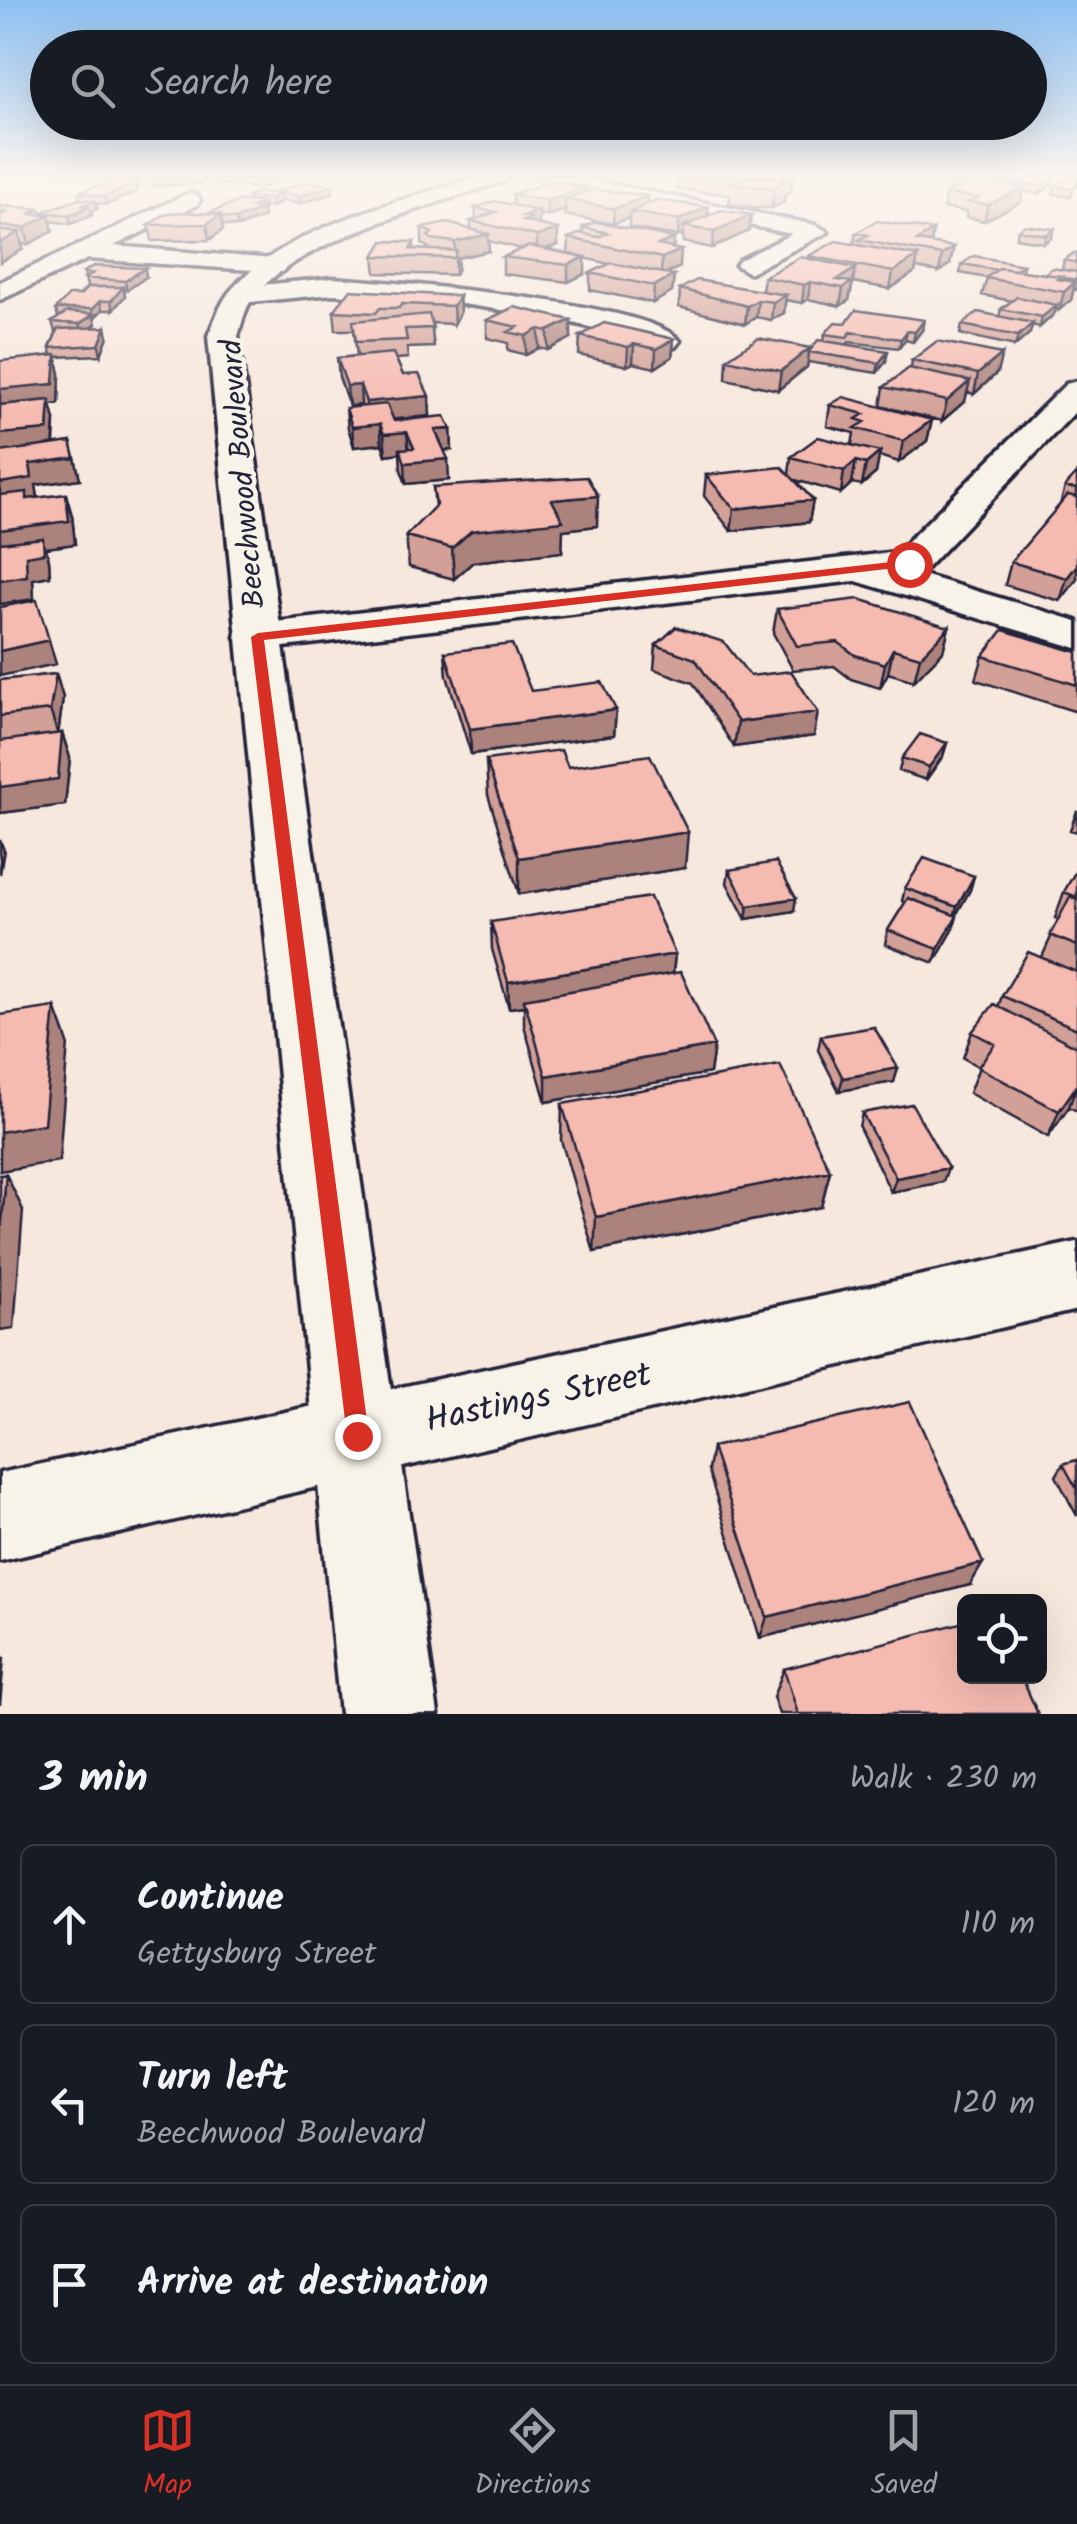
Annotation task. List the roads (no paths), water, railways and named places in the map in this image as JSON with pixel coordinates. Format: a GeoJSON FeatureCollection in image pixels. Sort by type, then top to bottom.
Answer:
{"type":"FeatureCollection","features":[{"type":"Feature","properties":{"kind":"street"},"geometry":{"type":"LineString","coordinates":[[0,292],[69,257]]}},
{"type":"Feature","properties":{"kind":"street"},"geometry":{"type":"LineString","coordinates":[[122,257],[257,281],[462,296],[566,313],[623,326],[665,341]]}},
{"type":"Feature","properties":{"kind":"street"},"geometry":{"type":"LineString","coordinates":[[257,281],[297,257]]}},
{"type":"Feature","properties":{"kind":"street"},"geometry":{"type":"LineString","coordinates":[[749,265],[765,257]]}},
{"type":"Feature","properties":{"kind":"street","name":"Beechwood Boulevard"},"geometry":{"type":"LineString","coordinates":[[257,281],[223,336],[389,1714]]}},
{"type":"Feature","properties":{"kind":"street"},"geometry":{"type":"LineString","coordinates":[[258,637],[909,564],[1077,391]]}},
{"type":"Feature","properties":{"kind":"street"},"geometry":{"type":"LineString","coordinates":[[865,571],[1077,635]]}},
{"type":"Feature","properties":{"kind":"street","name":"Hastings Street"},"geometry":{"type":"LineString","coordinates":[[0,1517],[1077,1276]]}}]}
